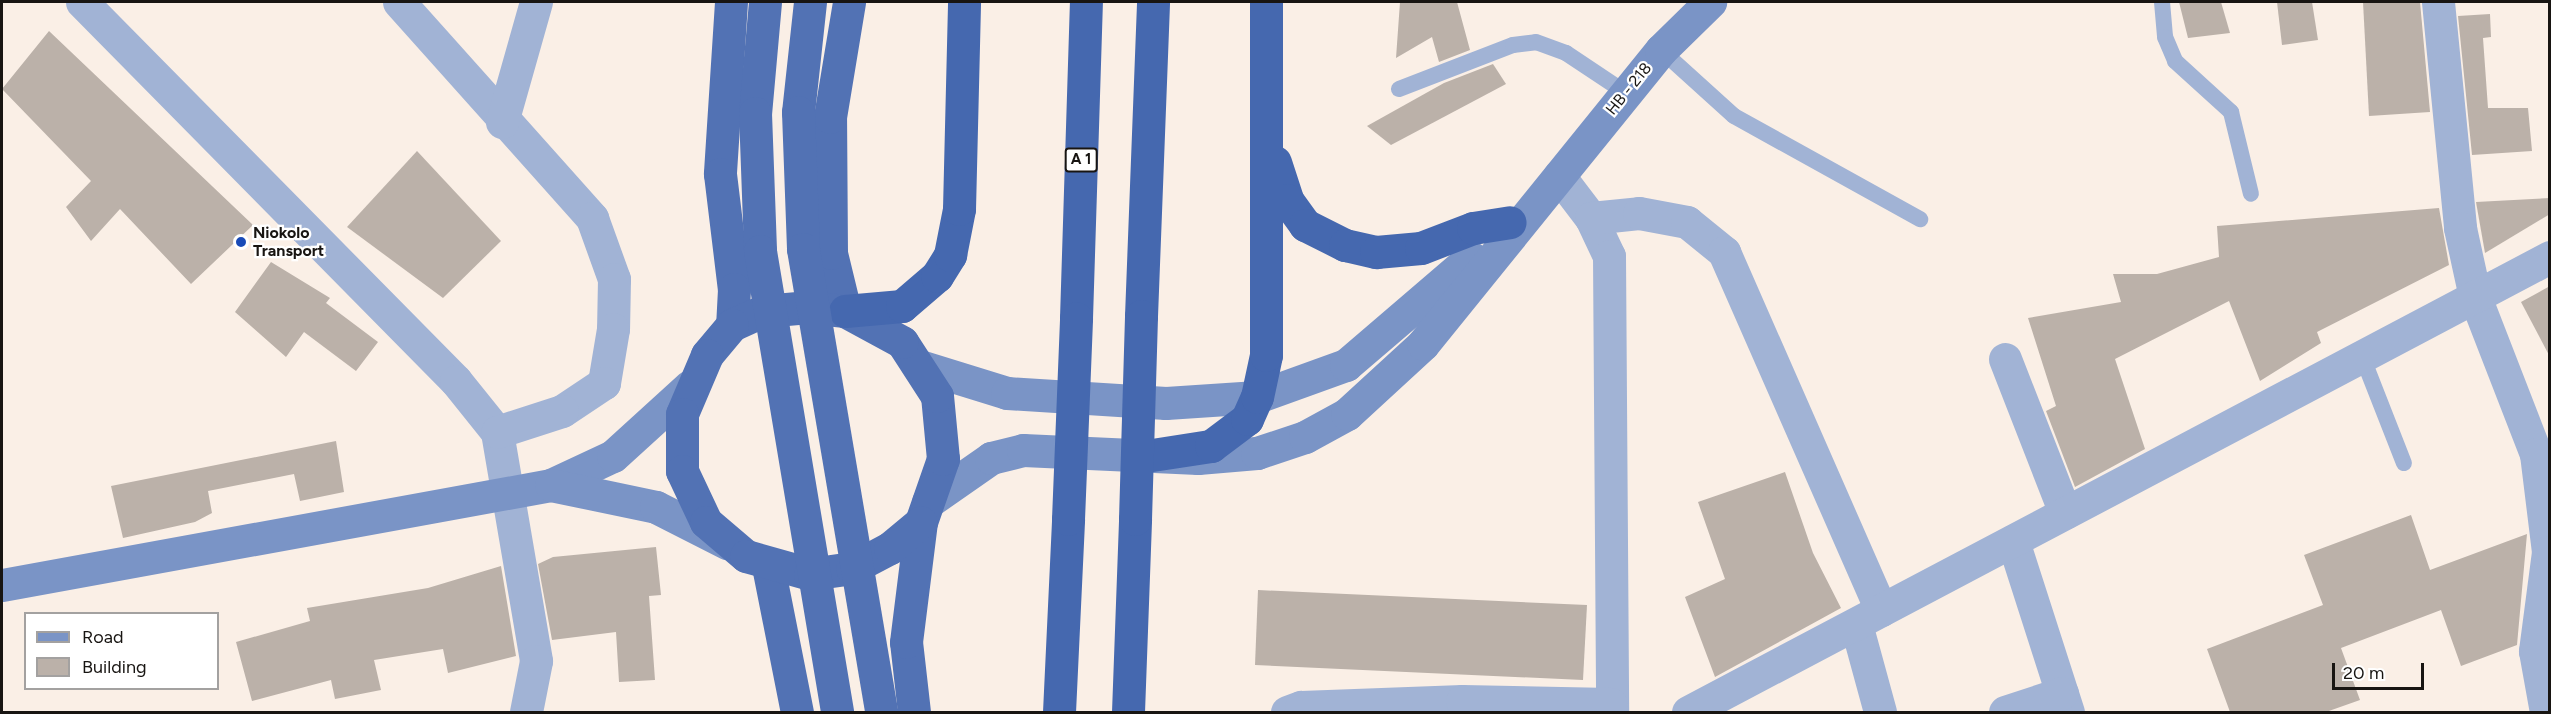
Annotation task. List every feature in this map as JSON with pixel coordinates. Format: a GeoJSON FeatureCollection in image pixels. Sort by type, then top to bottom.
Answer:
{"type":"FeatureCollection","features":[{"type":"Feature","properties":{"kind":"highway"},"geometry":{"type":"LineString","coordinates":[[731,2],[720,174],[734,289],[732,325]]}},
{"type":"Feature","properties":{"kind":"highway"},"geometry":{"type":"LineString","coordinates":[[765,2],[755,113],[760,251],[837,712]]}},
{"type":"Feature","properties":{"kind":"highway"},"geometry":{"type":"LineString","coordinates":[[810,2],[798,112],[803,249],[881,712]]}},
{"type":"Feature","properties":{"kind":"highway"},"geometry":{"type":"LineString","coordinates":[[845,311],[831,253],[830,117],[849,2]]}},
{"type":"Feature","properties":{"kind":"highway"},"geometry":{"type":"LineString","coordinates":[[924,512],[890,548],[852,567],[810,573],[768,566],[727,543],[706,522],[682,471],[679,442],[690,386],[732,325],[763,311],[808,307],[845,311],[902,306],[938,276],[950,255],[959,209],[964,2]]}},
{"type":"Feature","properties":{"kind":"highway","name":"A 1"},"geometry":{"type":"LineString","coordinates":[[1059,712],[1076,318],[1086,2]]}},
{"type":"Feature","properties":{"kind":"highway"},"geometry":{"type":"LineString","coordinates":[[1128,712],[1153,2]]}},
{"type":"Feature","properties":{"kind":"highway"},"geometry":{"type":"LineString","coordinates":[[1152,455],[1211,446],[1247,418],[1257,397],[1266,355],[1266,2]]}},
{"type":"Feature","properties":{"kind":"highway"},"geometry":{"type":"LineString","coordinates":[[1267,93],[1276,167],[1287,200],[1305,225],[1345,245],[1376,252],[1421,248],[1473,228],[1510,222]]}},
{"type":"Feature","properties":{"kind":"highway"},"geometry":{"type":"LineString","coordinates":[[845,311],[885,330],[923,367],[944,427],[943,459],[924,512],[906,642],[914,712]]}},
{"type":"Feature","properties":{"kind":"highway"},"geometry":{"type":"LineString","coordinates":[[768,566],[797,712]]}},
{"type":"Feature","properties":{"kind":"main road","name":"HB - 218"},"geometry":{"type":"LineString","coordinates":[[1557,179],[1661,50],[1710,2]]}},
{"type":"Feature","properties":{"kind":"main road"},"geometry":{"type":"LineString","coordinates":[[923,367],[1007,393],[1166,403],[1257,397],[1346,365],[1394,328],[1557,179]]}},
{"type":"Feature","properties":{"kind":"main road"},"geometry":{"type":"LineString","coordinates":[[924,512],[991,458],[1023,450],[1152,455],[1257,453],[1305,437],[1347,414],[1423,344],[1557,179]]}},
{"type":"Feature","properties":{"kind":"main road"},"geometry":{"type":"LineString","coordinates":[[551,485],[613,456],[690,386]]}},
{"type":"Feature","properties":{"kind":"main road"},"geometry":{"type":"LineString","coordinates":[[2,585],[511,489],[551,485],[656,507],[727,543]]}},
{"type":"Feature","properties":{"kind":"street"},"geometry":{"type":"LineString","coordinates":[[82,2],[456,381],[497,432],[511,489],[536,661],[526,712]]}},
{"type":"Feature","properties":{"kind":"street"},"geometry":{"type":"LineString","coordinates":[[399,2],[502,122],[533,147],[592,218],[614,279],[614,329],[604,383],[591,396],[497,432]]}},
{"type":"Feature","properties":{"kind":"street"},"geometry":{"type":"LineString","coordinates":[[502,122],[536,2]]}},
{"type":"Feature","properties":{"kind":"street"},"geometry":{"type":"LineString","coordinates":[[2438,2],[2460,228],[2475,297],[2543,450],[2548,552],[2535,651],[2542,709]]}},
{"type":"Feature","properties":{"kind":"street"},"geometry":{"type":"LineString","coordinates":[[1287,712],[1301,707],[1612,708],[1609,256],[1591,218],[1557,179]]}},
{"type":"Feature","properties":{"kind":"street"},"geometry":{"type":"LineString","coordinates":[[1591,218],[1639,213],[1687,222],[1725,252],[1868,617],[1880,712]]}},
{"type":"Feature","properties":{"kind":"street"},"geometry":{"type":"LineString","coordinates":[[1688,712],[2550,257]]}},
{"type":"Feature","properties":{"kind":"street"},"geometry":{"type":"LineString","coordinates":[[2005,359],[2065,513]]}},
{"type":"Feature","properties":{"kind":"street"},"geometry":{"type":"LineString","coordinates":[[2005,712],[2065,703],[2013,541]]}},
{"type":"Feature","properties":{"kind":"lane"},"geometry":{"type":"LineString","coordinates":[[2162,2],[2165,37],[2175,61],[2231,111],[2251,194]]}},
{"type":"Feature","properties":{"kind":"lane"},"geometry":{"type":"LineString","coordinates":[[1400,89],[1513,45],[1536,42],[1566,54],[1626,93]]}},
{"type":"Feature","properties":{"kind":"lane"},"geometry":{"type":"LineString","coordinates":[[1661,50],[1734,116],[1920,219]]}},
{"type":"Feature","properties":{"kind":"lane"},"geometry":{"type":"LineString","coordinates":[[2362,356],[2404,464]]}},
{"type":"Feature","properties":{"kind":"building"},"geometry":{"type":"Polygon","coordinates":[[[1400,2],[1457,2],[1470,50],[1439,62],[1432,37],[1396,58],[1400,2]]]}},
{"type":"Feature","properties":{"kind":"building"},"geometry":{"type":"Polygon","coordinates":[[[2179,2],[2221,2],[2230,33],[2188,38],[2179,2]]]}},
{"type":"Feature","properties":{"kind":"building"},"geometry":{"type":"Polygon","coordinates":[[[2277,2],[2312,2],[2318,40],[2282,45],[2277,2]]]}},
{"type":"Feature","properties":{"kind":"building"},"geometry":{"type":"Polygon","coordinates":[[[2363,2],[2420,2],[2430,112],[2369,116],[2363,2]]]}},
{"type":"Feature","properties":{"kind":"building"},"geometry":{"type":"Polygon","coordinates":[[[2490,14],[2491,37],[2483,38],[2488,108],[2528,108],[2532,151],[2472,155],[2458,16],[2490,14]]]}},
{"type":"Feature","properties":{"kind":"building"},"geometry":{"type":"Polygon","coordinates":[[[49,31],[253,225],[191,284],[120,209],[91,241],[66,207],[91,181],[2,89],[49,31]]]}},
{"type":"Feature","properties":{"kind":"building"},"geometry":{"type":"Polygon","coordinates":[[[1493,64],[1506,84],[1391,145],[1367,126],[1444,83],[1493,64]]]}},
{"type":"Feature","properties":{"kind":"building"},"geometry":{"type":"Polygon","coordinates":[[[417,151],[501,241],[443,298],[347,227],[417,151]]]}},
{"type":"Feature","properties":{"kind":"building"},"geometry":{"type":"Polygon","coordinates":[[[2550,198],[2550,214],[2485,253],[2476,202],[2550,198]]]}},
{"type":"Feature","properties":{"kind":"building"},"geometry":{"type":"Polygon","coordinates":[[[2439,208],[2449,265],[2317,332],[2321,343],[2260,381],[2229,301],[2115,359],[2145,449],[2075,487],[2046,411],[2056,406],[2028,318],[2121,302],[2113,274],[2157,274],[2219,257],[2217,226],[2439,208]]]}},
{"type":"Feature","properties":{"kind":"building"},"geometry":{"type":"Polygon","coordinates":[[[271,262],[330,298],[326,303],[378,342],[356,371],[304,332],[286,357],[235,312],[271,262]]]}},
{"type":"Feature","properties":{"kind":"building"},"geometry":{"type":"Polygon","coordinates":[[[2550,286],[2550,357],[2521,302],[2550,286]]]}},
{"type":"Feature","properties":{"kind":"building"},"geometry":{"type":"Polygon","coordinates":[[[336,441],[344,492],[300,501],[294,474],[208,491],[212,513],[195,522],[123,538],[111,486],[336,441]]]}},
{"type":"Feature","properties":{"kind":"building"},"geometry":{"type":"Polygon","coordinates":[[[1785,472],[1813,553],[1841,608],[1715,677],[1685,597],[1725,579],[1698,502],[1785,472]]]}},
{"type":"Feature","properties":{"kind":"building"},"geometry":{"type":"Polygon","coordinates":[[[2411,515],[2430,570],[2527,534],[2517,645],[2461,666],[2441,610],[2341,648],[2360,700],[2326,712],[2230,712],[2207,649],[2323,605],[2304,555],[2411,515]]]}},
{"type":"Feature","properties":{"kind":"building"},"geometry":{"type":"Polygon","coordinates":[[[656,547],[661,595],[649,596],[655,680],[619,682],[616,632],[552,640],[538,564],[553,557],[656,547]]]}},
{"type":"Feature","properties":{"kind":"building"},"geometry":{"type":"Polygon","coordinates":[[[501,566],[516,656],[448,673],[443,649],[374,660],[381,690],[335,699],[331,680],[252,701],[236,642],[310,621],[307,608],[428,588],[501,566]]]}},
{"type":"Feature","properties":{"kind":"building"},"geometry":{"type":"Polygon","coordinates":[[[1258,590],[1587,605],[1583,680],[1255,665],[1258,590]]]}},
{"type":"Feature","properties":{"kind":"place","name":"Niokolo Transport"},"geometry":{"type":"Point","coordinates":[241,242]}}]}
